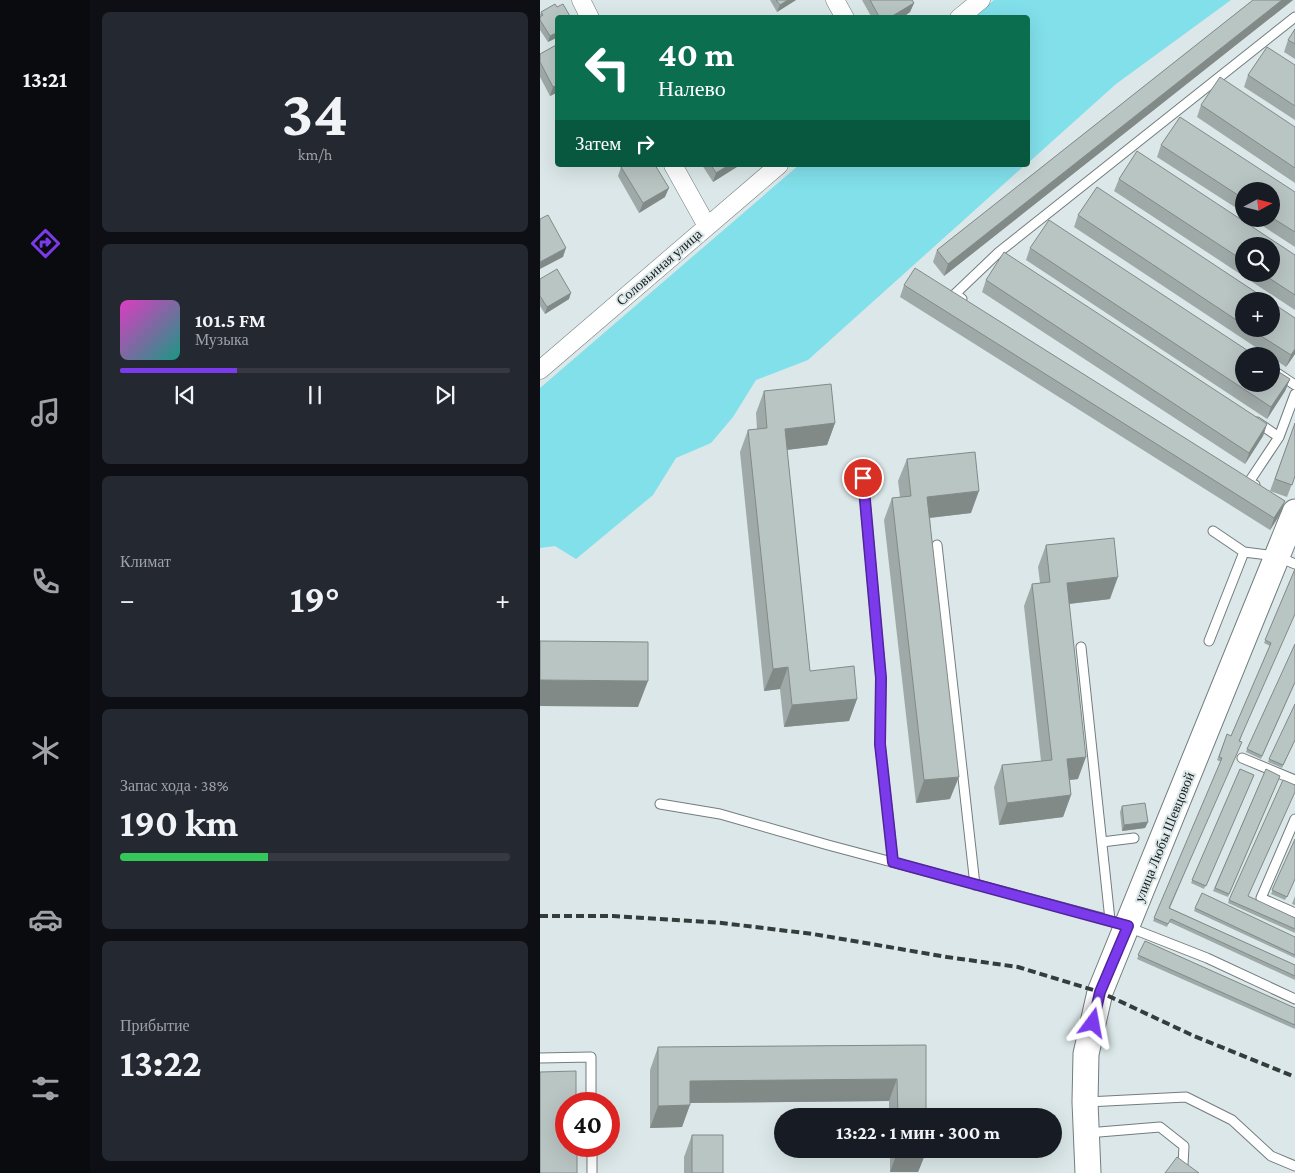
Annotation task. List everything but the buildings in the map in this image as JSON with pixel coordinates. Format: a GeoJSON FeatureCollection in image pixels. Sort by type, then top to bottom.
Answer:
{"type":"FeatureCollection","features":[{"type":"Feature","properties":{"kind":"street"},"geometry":{"type":"LineString","coordinates":[[581,0],[588,15]]}},
{"type":"Feature","properties":{"kind":"street"},"geometry":{"type":"LineString","coordinates":[[835,0],[843,15]]}},
{"type":"Feature","properties":{"kind":"street"},"geometry":{"type":"LineString","coordinates":[[963,15],[981,0]]}},
{"type":"Feature","properties":{"kind":"street"},"geometry":{"type":"LineString","coordinates":[[674,167],[707,226]]}},
{"type":"Feature","properties":{"kind":"street","name":"Соловьиная улица"},"geometry":{"type":"LineString","coordinates":[[540,368],[777,167]]}},
{"type":"Feature","properties":{"kind":"street","name":"улица Любы Шевцовой"},"geometry":{"type":"LineString","coordinates":[[1088,1173],[1085,1102],[1086,1054],[1119,922],[1285,560],[1292,509]]}},
{"type":"Feature","properties":{"kind":"lane"},"geometry":{"type":"LineString","coordinates":[[972,305],[955,294],[999,252],[1045,221],[1089,187],[1128,149],[1172,115],[1219,83],[1258,52],[1295,17]]}},
{"type":"Feature","properties":{"kind":"lane"},"geometry":{"type":"LineString","coordinates":[[1172,115],[1180,120]]}},
{"type":"Feature","properties":{"kind":"lane"},"geometry":{"type":"LineString","coordinates":[[1128,149],[1137,155]]}},
{"type":"Feature","properties":{"kind":"lane"},"geometry":{"type":"LineString","coordinates":[[999,252],[1007,257]]}},
{"type":"Feature","properties":{"kind":"lane"},"geometry":{"type":"LineString","coordinates":[[1280,375],[1295,385]]}},
{"type":"Feature","properties":{"kind":"lane"},"geometry":{"type":"LineString","coordinates":[[1249,482],[1279,437],[1295,394]]}},
{"type":"Feature","properties":{"kind":"lane"},"geometry":{"type":"LineString","coordinates":[[1246,415],[1279,437]]}},
{"type":"Feature","properties":{"kind":"lane"},"geometry":{"type":"LineString","coordinates":[[1240,476],[1264,491]]}},
{"type":"Feature","properties":{"kind":"lane"},"geometry":{"type":"LineString","coordinates":[[863,478],[881,678],[880,744],[893,862]]}},
{"type":"Feature","properties":{"kind":"lane"},"geometry":{"type":"LineString","coordinates":[[1213,531],[1244,552],[1285,560]]}},
{"type":"Feature","properties":{"kind":"lane"},"geometry":{"type":"LineString","coordinates":[[937,544],[975,885]]}},
{"type":"Feature","properties":{"kind":"lane"},"geometry":{"type":"LineString","coordinates":[[1209,641],[1244,552]]}},
{"type":"Feature","properties":{"kind":"lane"},"geometry":{"type":"LineString","coordinates":[[1081,647],[1102,842],[1119,922]]}},
{"type":"Feature","properties":{"kind":"lane"},"geometry":{"type":"LineString","coordinates":[[1242,758],[1295,780]]}},
{"type":"Feature","properties":{"kind":"lane"},"geometry":{"type":"LineString","coordinates":[[660,804],[720,814],[975,885],[1119,922],[1207,958],[1295,999]]}},
{"type":"Feature","properties":{"kind":"lane"},"geometry":{"type":"LineString","coordinates":[[1295,819],[1261,898],[1295,913]]}},
{"type":"Feature","properties":{"kind":"lane"},"geometry":{"type":"LineString","coordinates":[[1102,842],[1134,838]]}},
{"type":"Feature","properties":{"kind":"lane"},"geometry":{"type":"LineString","coordinates":[[540,1058],[591,1057],[591,1092]]}},
{"type":"Feature","properties":{"kind":"lane"},"geometry":{"type":"LineString","coordinates":[[1085,1102],[1186,1097],[1232,1120],[1271,1156],[1295,1166]]}},
{"type":"Feature","properties":{"kind":"lane"},"geometry":{"type":"LineString","coordinates":[[1087,1133],[1160,1127],[1184,1146],[1183,1165]]}},
{"type":"Feature","properties":{"kind":"lane"},"geometry":{"type":"LineString","coordinates":[[592,1157],[592,1173]]}},
{"type":"Feature","properties":{"kind":"shaded area"},"geometry":{"type":"Polygon","coordinates":[[[994,0],[1231,0],[1116,84],[1030,161],[1030,15],[976,15],[994,0]]]}},
{"type":"Feature","properties":{"kind":"shaded area"},"geometry":{"type":"Polygon","coordinates":[[[797,167],[1023,167],[808,360],[756,380],[733,417],[711,443],[676,458],[653,495],[576,559],[555,546],[540,548],[540,388],[797,167]]]}},
{"type":"Feature","properties":{"kind":"railway"},"geometry":{"type":"LineString","coordinates":[[540,916],[613,916],[722,923],[813,934],[1018,967],[1100,992],[1194,1036],[1295,1077]]}},
{"type":"Feature","properties":{"kind":"route"},"geometry":{"type":"LineString","coordinates":[[863,478],[881,678],[880,744],[893,862],[1128,926],[1100,992],[1093,1023]]}}]}
